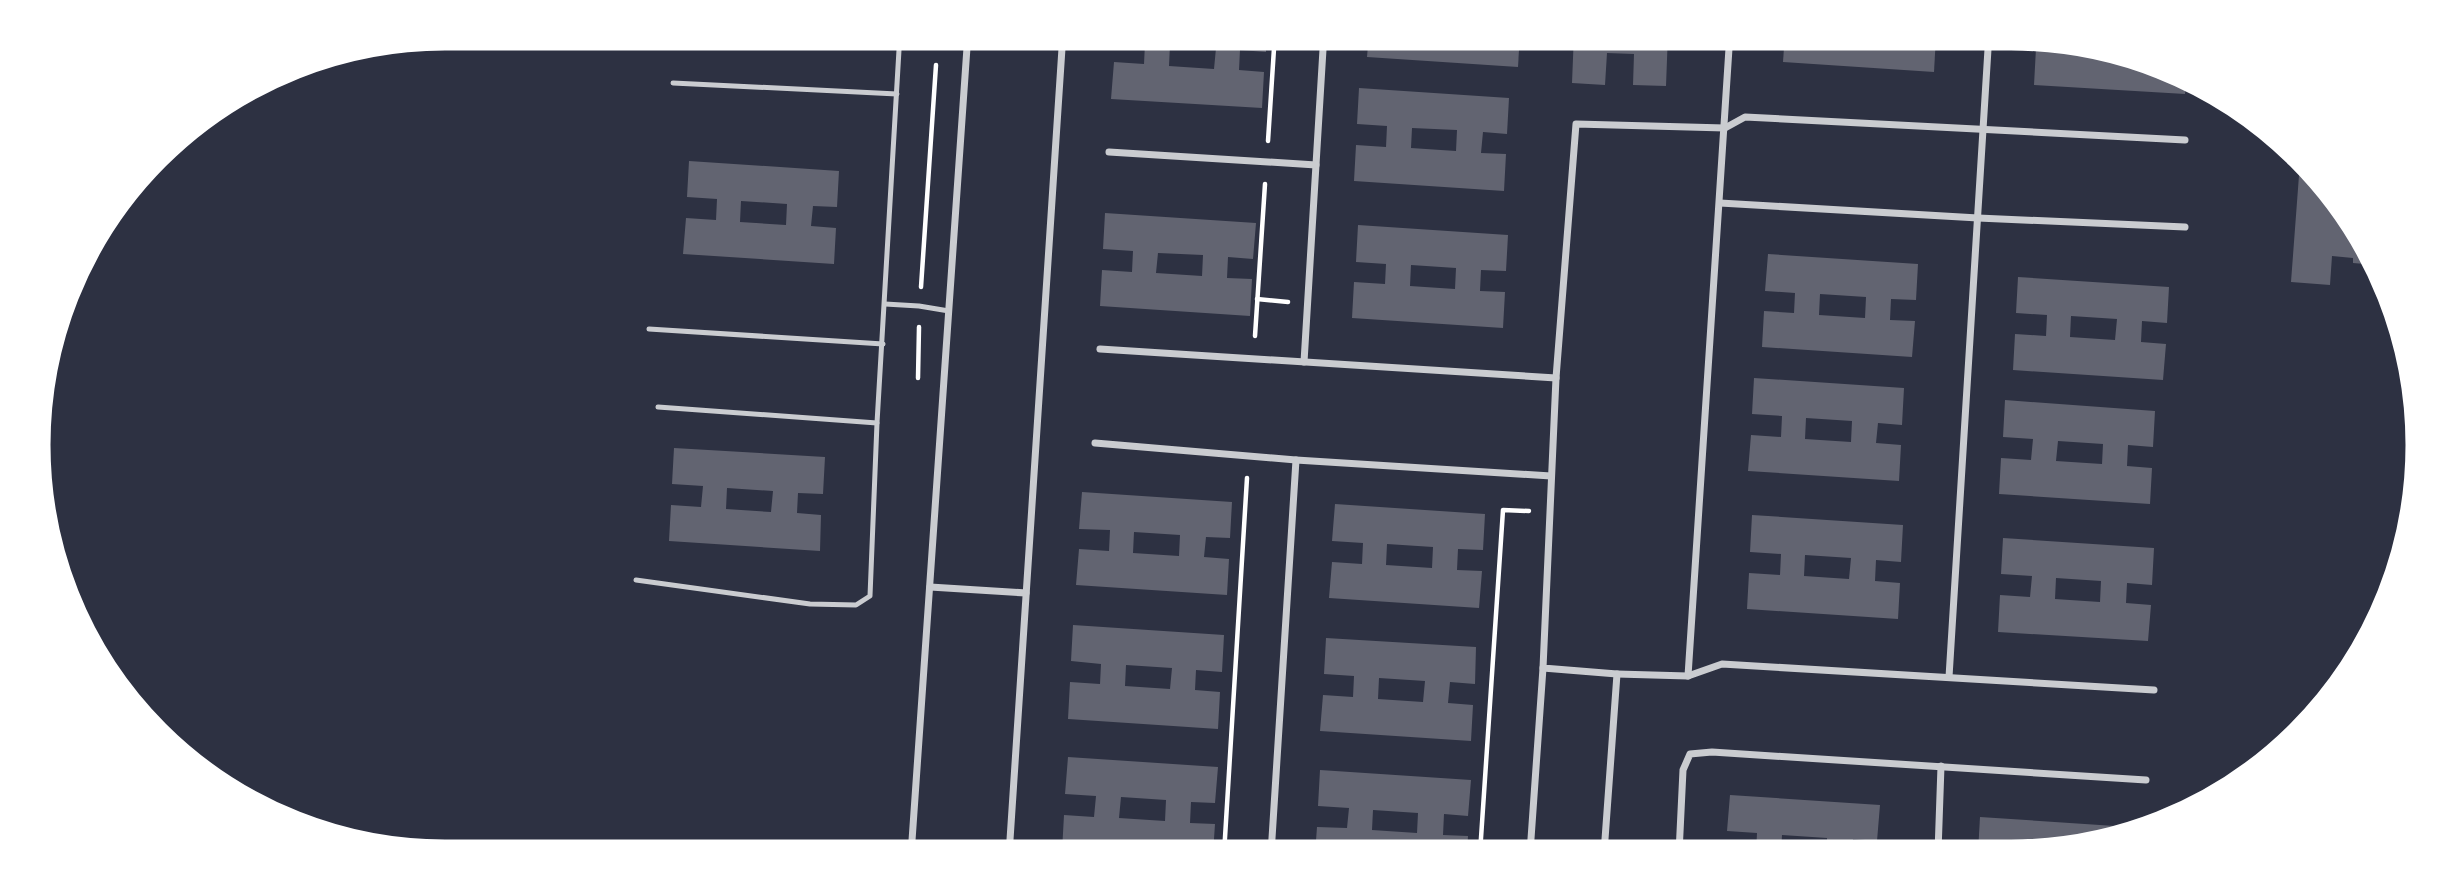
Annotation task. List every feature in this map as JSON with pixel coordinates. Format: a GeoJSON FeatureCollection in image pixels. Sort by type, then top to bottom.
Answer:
{"type":"FeatureCollection","features":[{"type":"Feature","properties":{"kind":"street"},"geometry":{"type":"LineString","coordinates":[[912,844],[967,46]]}},
{"type":"Feature","properties":{"kind":"street"},"geometry":{"type":"LineString","coordinates":[[1010,844],[1062,46]]}},
{"type":"Feature","properties":{"kind":"street"},"geometry":{"type":"LineString","coordinates":[[1304,362],[1323,46]]}},
{"type":"Feature","properties":{"kind":"street"},"geometry":{"type":"LineString","coordinates":[[1688,676],[1729,46]]}},
{"type":"Feature","properties":{"kind":"street"},"geometry":{"type":"LineString","coordinates":[[1949,677],[1988,46]]}},
{"type":"Feature","properties":{"kind":"street"},"geometry":{"type":"LineString","coordinates":[[1531,844],[1543,668],[1556,378],[1576,124],[1725,128],[1745,117],[2185,140]]}},
{"type":"Feature","properties":{"kind":"street"},"geometry":{"type":"LineString","coordinates":[[1108,152],[1316,165]]}},
{"type":"Feature","properties":{"kind":"street"},"geometry":{"type":"LineString","coordinates":[[1720,203],[2185,227]]}},
{"type":"Feature","properties":{"kind":"street"},"geometry":{"type":"LineString","coordinates":[[1100,349],[1556,378]]}},
{"type":"Feature","properties":{"kind":"street"},"geometry":{"type":"LineString","coordinates":[[1095,443],[1296,460],[1551,476]]}},
{"type":"Feature","properties":{"kind":"street"},"geometry":{"type":"LineString","coordinates":[[1272,844],[1296,460]]}},
{"type":"Feature","properties":{"kind":"street"},"geometry":{"type":"LineString","coordinates":[[930,587],[1026,593]]}},
{"type":"Feature","properties":{"kind":"street"},"geometry":{"type":"LineString","coordinates":[[1543,668],[1688,676],[1722,664],[2154,690]]}},
{"type":"Feature","properties":{"kind":"street"},"geometry":{"type":"LineString","coordinates":[[1605,844],[1617,674]]}},
{"type":"Feature","properties":{"kind":"street"},"geometry":{"type":"LineString","coordinates":[[1679,844],[1683,770],[1690,754],[1712,751],[2146,780]]}},
{"type":"Feature","properties":{"kind":"street"},"geometry":{"type":"LineString","coordinates":[[1938,844],[1941,766]]}},
{"type":"Feature","properties":{"kind":"lane"},"geometry":{"type":"LineString","coordinates":[[636,580],[810,604],[856,605],[870,596],[877,424],[899,46]]}},
{"type":"Feature","properties":{"kind":"lane"},"geometry":{"type":"LineString","coordinates":[[673,83],[897,94]]}},
{"type":"Feature","properties":{"kind":"lane"},"geometry":{"type":"LineString","coordinates":[[885,304],[949,311]]}},
{"type":"Feature","properties":{"kind":"lane"},"geometry":{"type":"LineString","coordinates":[[649,329],[883,344]]}},
{"type":"Feature","properties":{"kind":"lane"},"geometry":{"type":"LineString","coordinates":[[658,407],[877,424]]}},
{"type":"Feature","properties":{"kind":"path"},"geometry":{"type":"LineString","coordinates":[[1253,359],[1274,46]]}},
{"type":"Feature","properties":{"kind":"path"},"geometry":{"type":"LineString","coordinates":[[1225,844],[1248,456]]}},
{"type":"Feature","properties":{"kind":"path"},"geometry":{"type":"LineString","coordinates":[[1481,844],[1503,510],[1550,512]]}},
{"type":"Feature","properties":{"kind":"building"},"geometry":{"type":"Polygon","coordinates":[[[1145,46],[1170,46],[1169,66],[1214,69],[1216,48],[1185,46],[1266,46],[1266,52],[1240,50],[1239,70],[1264,72],[1262,108],[1111,99],[1114,62],[1144,64],[1145,46]]]}},
{"type":"Feature","properties":{"kind":"building"},"geometry":{"type":"Polygon","coordinates":[[[1368,46],[1519,46],[1518,67],[1367,57],[1368,46]]]}},
{"type":"Feature","properties":{"kind":"building"},"geometry":{"type":"Polygon","coordinates":[[[1573,46],[1668,46],[1666,86],[1633,85],[1634,54],[1607,53],[1605,85],[1572,83],[1573,46]]]}},
{"type":"Feature","properties":{"kind":"building"},"geometry":{"type":"Polygon","coordinates":[[[1784,46],[1935,46],[1934,72],[1783,62],[1784,46]]]}},
{"type":"Feature","properties":{"kind":"building"},"geometry":{"type":"Polygon","coordinates":[[[2036,48],[2089,53],[2140,67],[2186,86],[2185,94],[2034,85],[2036,48]]]}},
{"type":"Feature","properties":{"kind":"building"},"geometry":{"type":"Polygon","coordinates":[[[1359,88],[1509,98],[1507,134],[1483,132],[1481,153],[1506,154],[1504,191],[1354,181],[1356,145],[1386,147],[1387,126],[1357,124],[1359,88]],[[1412,128],[1411,148],[1456,151],[1457,130],[1412,128]]]}},
{"type":"Feature","properties":{"kind":"building"},"geometry":{"type":"Polygon","coordinates":[[[689,161],[839,171],[837,207],[813,206],[811,226],[836,228],[834,264],[683,254],[686,218],[716,220],[717,199],[687,197],[689,161]],[[741,201],[740,222],[786,225],[787,204],[741,201]]]}},
{"type":"Feature","properties":{"kind":"building"},"geometry":{"type":"Polygon","coordinates":[[[2300,168],[2343,223],[2367,264],[2353,263],[2353,258],[2332,256],[2330,285],[2291,282],[2300,168]]]}},
{"type":"Feature","properties":{"kind":"building"},"geometry":{"type":"Polygon","coordinates":[[[1105,213],[1256,223],[1253,259],[1228,257],[1227,278],[1252,279],[1250,316],[1100,306],[1102,270],[1132,272],[1133,251],[1103,249],[1105,213]],[[1158,253],[1156,273],[1202,276],[1203,255],[1158,253]]]}},
{"type":"Feature","properties":{"kind":"building"},"geometry":{"type":"Polygon","coordinates":[[[1358,225],[1508,235],[1506,271],[1481,270],[1480,291],[1505,292],[1503,328],[1352,318],[1354,282],[1385,284],[1386,264],[1356,262],[1358,225]],[[1411,265],[1410,286],[1455,289],[1456,268],[1411,265]]]}},
{"type":"Feature","properties":{"kind":"building"},"geometry":{"type":"Polygon","coordinates":[[[1768,254],[1918,264],[1916,300],[1891,299],[1890,320],[1915,321],[1912,357],[1762,347],[1764,311],[1794,313],[1795,293],[1765,291],[1768,254]],[[1820,294],[1819,315],[1865,318],[1866,297],[1820,294]]]}},
{"type":"Feature","properties":{"kind":"building"},"geometry":{"type":"Polygon","coordinates":[[[2018,277],[2169,287],[2167,323],[2142,321],[2141,342],[2166,344],[2163,380],[2013,370],[2015,334],[2046,336],[2047,315],[2016,313],[2018,277]],[[2071,316],[2070,337],[2115,340],[2117,319],[2071,316]]]}},
{"type":"Feature","properties":{"kind":"building"},"geometry":{"type":"Polygon","coordinates":[[[1754,378],[1904,388],[1902,425],[1878,423],[1876,443],[1901,445],[1899,481],[1748,471],[1751,435],[1781,437],[1782,416],[1752,414],[1754,378]],[[1806,418],[1805,439],[1851,442],[1852,421],[1806,418]]]}},
{"type":"Feature","properties":{"kind":"building"},"geometry":{"type":"Polygon","coordinates":[[[2005,400],[2155,411],[2153,447],[2128,445],[2127,466],[2152,468],[2150,504],[1999,494],[2001,458],[2031,460],[2033,439],[2003,437],[2005,400]],[[2058,441],[2056,461],[2102,464],[2103,444],[2058,441]]]}},
{"type":"Feature","properties":{"kind":"building"},"geometry":{"type":"Polygon","coordinates":[[[674,448],[825,457],[823,494],[798,493],[797,513],[821,515],[820,551],[669,541],[671,505],[701,507],[703,486],[672,484],[674,448]],[[727,488],[726,509],[771,512],[773,491],[727,488]]]}},
{"type":"Feature","properties":{"kind":"building"},"geometry":{"type":"Polygon","coordinates":[[[1082,492],[1232,502],[1230,538],[1206,537],[1204,557],[1229,559],[1227,595],[1076,585],[1079,549],[1109,551],[1110,530],[1079,529],[1082,492]],[[1134,532],[1133,553],[1179,556],[1180,535],[1134,532]]]}},
{"type":"Feature","properties":{"kind":"building"},"geometry":{"type":"Polygon","coordinates":[[[1335,504],[1485,514],[1483,550],[1458,549],[1457,570],[1482,571],[1479,608],[1329,598],[1332,562],[1362,564],[1363,543],[1332,541],[1335,504]],[[1387,544],[1386,565],[1432,568],[1433,547],[1387,544]]]}},
{"type":"Feature","properties":{"kind":"building"},"geometry":{"type":"Polygon","coordinates":[[[1752,515],[1903,525],[1901,562],[1876,560],[1875,581],[1900,583],[1898,619],[1747,609],[1749,573],[1780,575],[1781,554],[1750,552],[1752,515]],[[1805,555],[1804,576],[1849,579],[1851,558],[1805,555]]]}},
{"type":"Feature","properties":{"kind":"building"},"geometry":{"type":"Polygon","coordinates":[[[2003,538],[2154,548],[2152,585],[2127,583],[2126,603],[2151,605],[2148,641],[1998,632],[2000,595],[2030,597],[2032,576],[2001,574],[2003,538]],[[2056,578],[2055,599],[2100,602],[2101,581],[2056,578]]]}},
{"type":"Feature","properties":{"kind":"building"},"geometry":{"type":"Polygon","coordinates":[[[1073,625],[1224,635],[1222,672],[1196,670],[1195,690],[1220,692],[1218,729],[1068,719],[1070,682],[1100,684],[1101,664],[1071,661],[1073,625]],[[1126,665],[1125,686],[1170,689],[1172,668],[1126,665]]]}},
{"type":"Feature","properties":{"kind":"building"},"geometry":{"type":"Polygon","coordinates":[[[1326,638],[1476,647],[1475,684],[1450,682],[1448,703],[1473,705],[1471,741],[1320,731],[1323,695],[1353,697],[1354,676],[1324,674],[1326,638]],[[1379,678],[1378,699],[1423,702],[1425,681],[1379,678]]]}},
{"type":"Feature","properties":{"kind":"building"},"geometry":{"type":"Polygon","coordinates":[[[1068,757],[1218,767],[1215,803],[1191,802],[1190,823],[1215,824],[1214,844],[1062,844],[1064,815],[1094,817],[1096,796],[1065,794],[1068,757]],[[1121,797],[1119,818],[1165,821],[1166,800],[1121,797]]]}},
{"type":"Feature","properties":{"kind":"building"},"geometry":{"type":"Polygon","coordinates":[[[1320,770],[1471,780],[1468,816],[1444,814],[1443,835],[1468,836],[1468,844],[1316,844],[1317,827],[1347,828],[1349,808],[1318,806],[1320,770]],[[1373,810],[1372,830],[1417,833],[1418,813],[1373,810]]]}},
{"type":"Feature","properties":{"kind":"building"},"geometry":{"type":"Polygon","coordinates":[[[1730,795],[1880,805],[1877,841],[1853,839],[1853,844],[1827,844],[1827,838],[1782,835],[1782,844],[1756,844],[1757,833],[1727,831],[1730,795]]]}},
{"type":"Feature","properties":{"kind":"building"},"geometry":{"type":"Polygon","coordinates":[[[1980,817],[2125,827],[2064,840],[1978,844],[1980,817]]]}}]}
